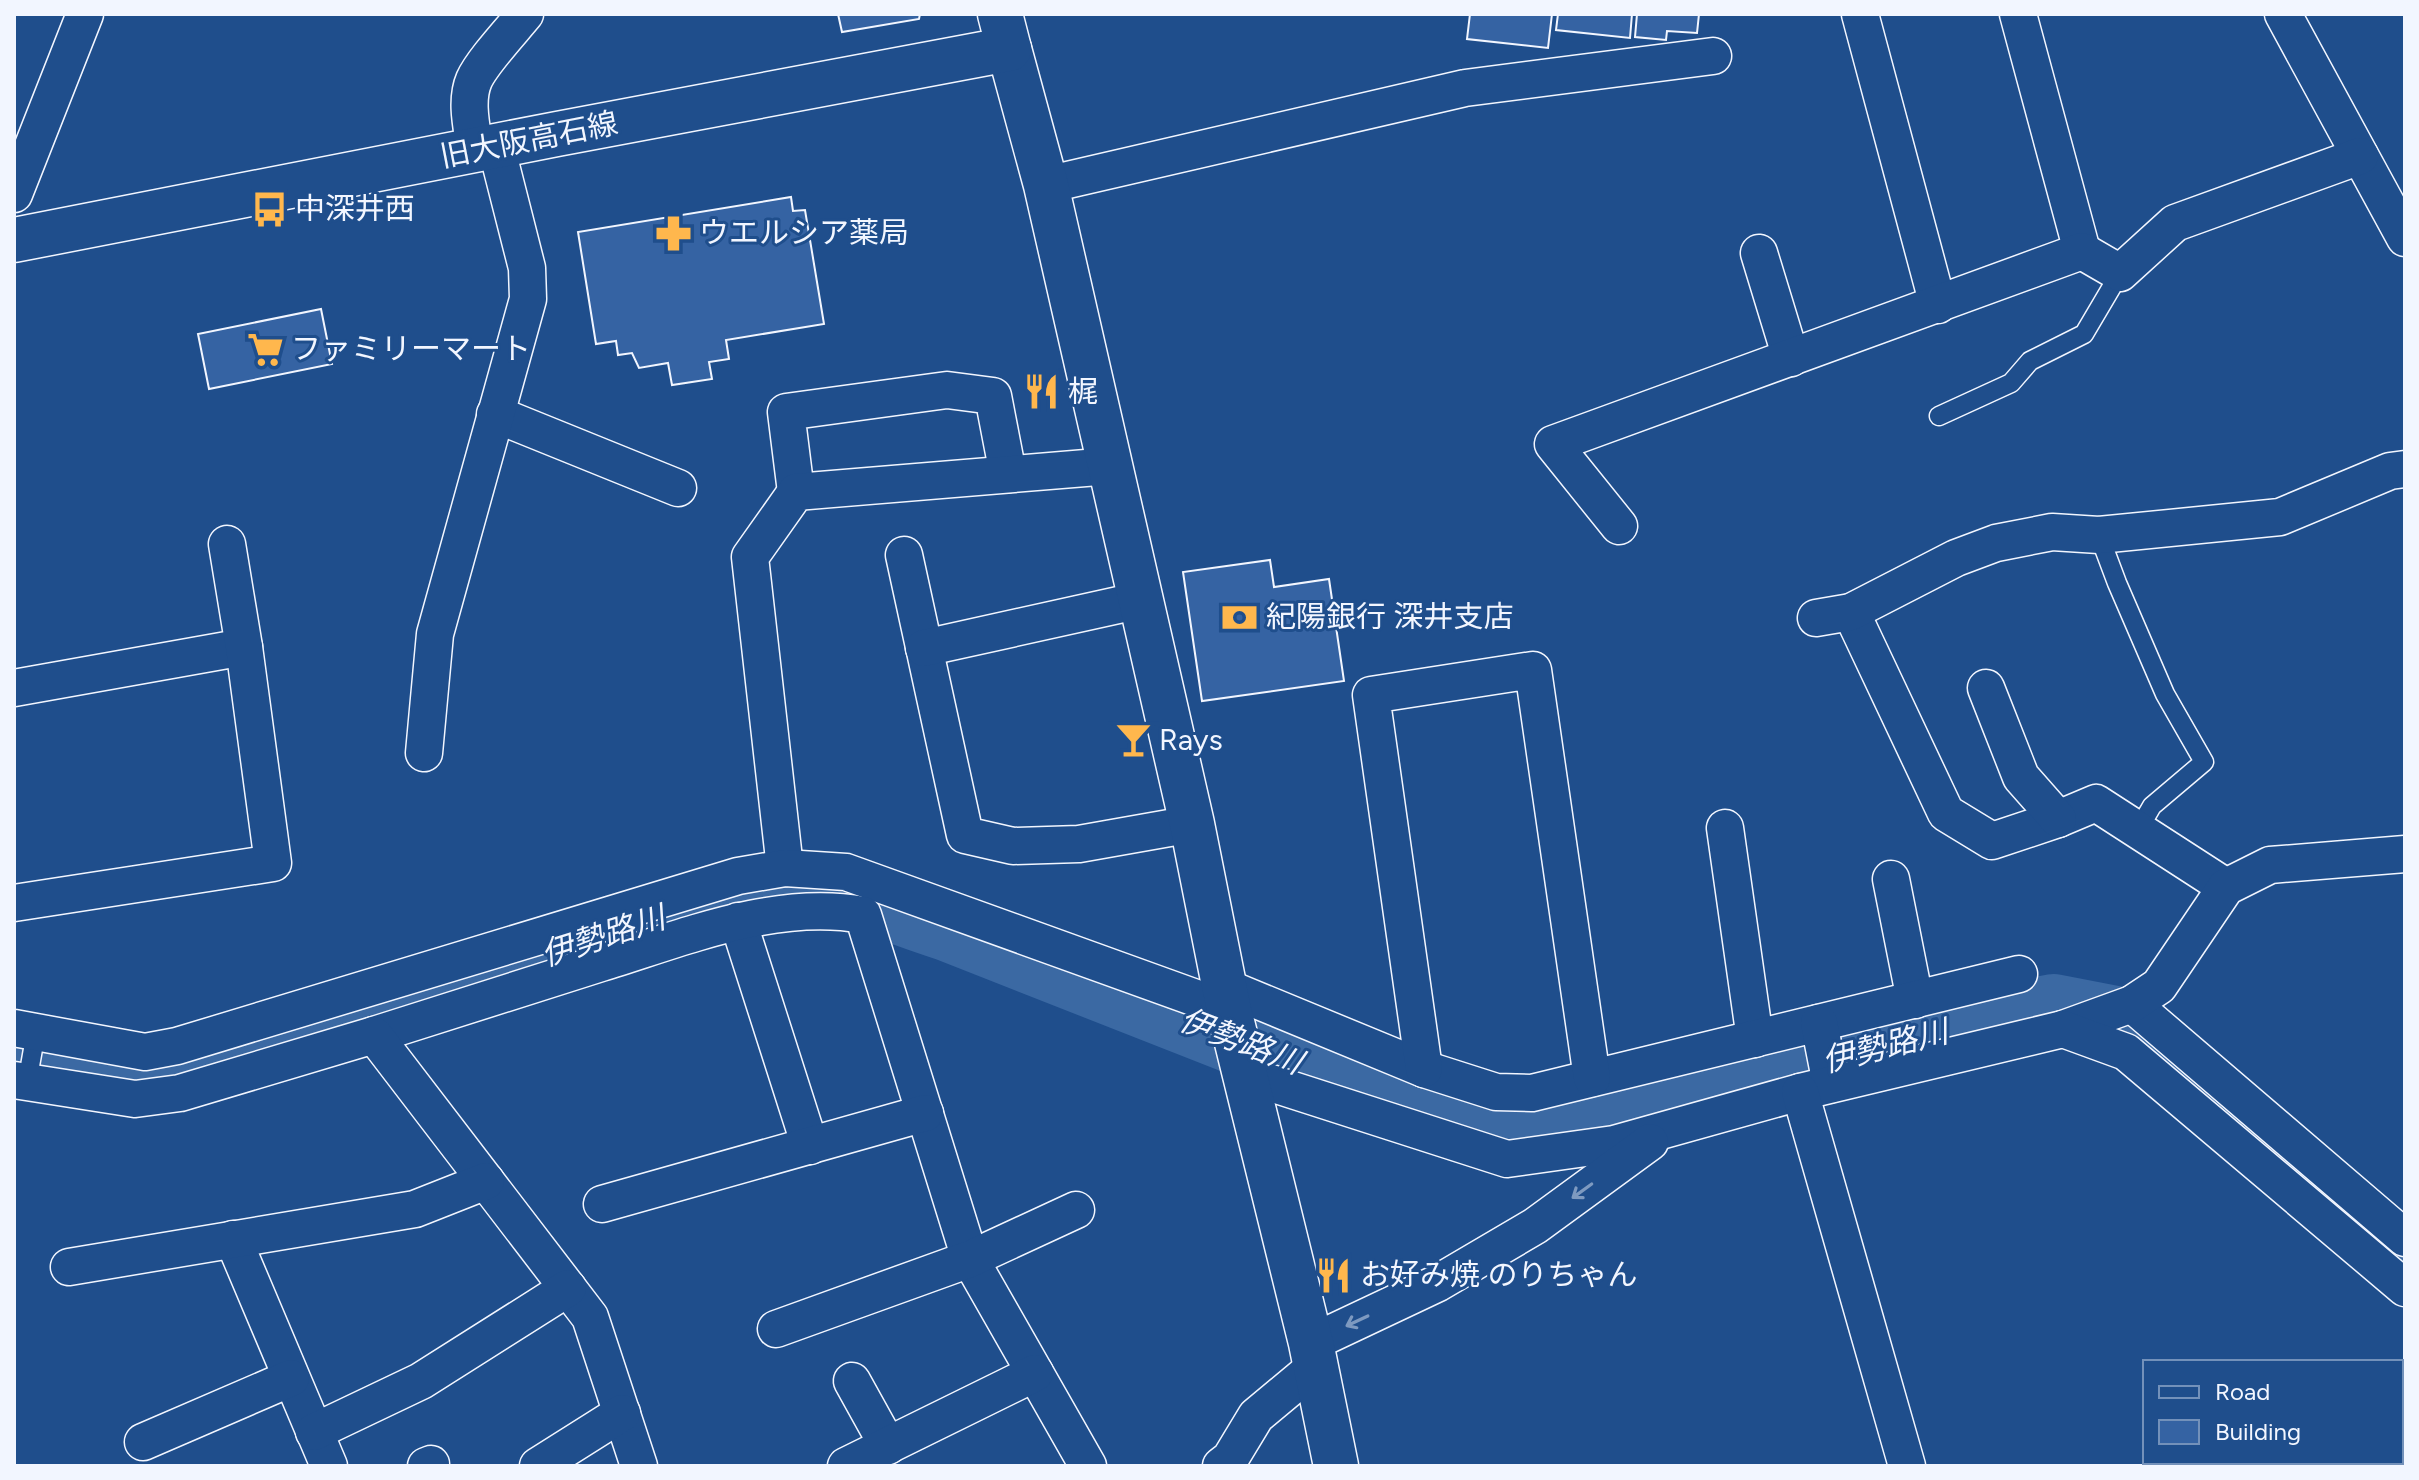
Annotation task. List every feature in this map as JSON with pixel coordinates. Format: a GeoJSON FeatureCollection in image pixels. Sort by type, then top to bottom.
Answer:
{"type":"FeatureCollection","features":[{"type":"Feature","properties":{"kind":"street"},"geometry":{"type":"LineString","coordinates":[[14,194],[85,14]]}},
{"type":"Feature","properties":{"kind":"street"},"geometry":{"type":"LineString","coordinates":[[424,753],[435,634],[528,299],[527,268],[470,109],[474,81],[525,14]]}},
{"type":"Feature","properties":{"kind":"street"},"geometry":{"type":"LineString","coordinates":[[1860,14],[1938,305]]}},
{"type":"Feature","properties":{"kind":"street"},"geometry":{"type":"LineString","coordinates":[[2018,14],[2082,251],[2120,273],[2175,223],[2360,156]]}},
{"type":"Feature","properties":{"kind":"street"},"geometry":{"type":"LineString","coordinates":[[2283,14],[2405,238]]}},
{"type":"Feature","properties":{"kind":"street"},"geometry":{"type":"LineString","coordinates":[[1004,32],[1046,185],[1192,824],[1228,1005],[1313,1354],[1336,1466]]}},
{"type":"Feature","properties":{"kind":"street","name":"旧大阪高石線"},"geometry":{"type":"LineString","coordinates":[[14,240],[486,148],[1004,32]]}},
{"type":"Feature","properties":{"kind":"street"},"geometry":{"type":"LineString","coordinates":[[1046,185],[1465,88],[1713,56]]}},
{"type":"Feature","properties":{"kind":"street"},"geometry":{"type":"LineString","coordinates":[[1619,526],[1553,444],[2082,251]]}},
{"type":"Feature","properties":{"kind":"street"},"geometry":{"type":"LineString","coordinates":[[1759,253],[1791,358]]}},
{"type":"Feature","properties":{"kind":"street"},"geometry":{"type":"LineString","coordinates":[[785,868],[750,557],[796,492],[786,412],[947,390],[993,396],[1008,474]]}},
{"type":"Feature","properties":{"kind":"street"},"geometry":{"type":"LineString","coordinates":[[495,414],[678,488]]}},
{"type":"Feature","properties":{"kind":"street"},"geometry":{"type":"LineString","coordinates":[[796,492],[1110,466]]}},
{"type":"Feature","properties":{"kind":"street"},"geometry":{"type":"LineString","coordinates":[[1816,618],[1851,612],[1956,558],[1996,543],[2052,532],[2099,535],[2280,517],[2390,471],[2405,469]]}},
{"type":"Feature","properties":{"kind":"street"},"geometry":{"type":"LineString","coordinates":[[14,903],[273,863],[227,544]]}},
{"type":"Feature","properties":{"kind":"street"},"geometry":{"type":"LineString","coordinates":[[904,555],[965,835],[1013,846],[1079,844],[1192,824]]}},
{"type":"Feature","properties":{"kind":"street"},"geometry":{"type":"LineString","coordinates":[[924,648],[1141,600]]}},
{"type":"Feature","properties":{"kind":"street"},"geometry":{"type":"LineString","coordinates":[[1851,612],[1946,813],[1992,841],[2096,803],[2226,887]]}},
{"type":"Feature","properties":{"kind":"street"},"geometry":{"type":"LineString","coordinates":[[14,688],[244,647]]}},
{"type":"Feature","properties":{"kind":"street"},"geometry":{"type":"LineString","coordinates":[[1424,1069],[1371,695],[1533,670],[1592,1078]]}},
{"type":"Feature","properties":{"kind":"street"},"geometry":{"type":"LineString","coordinates":[[1986,688],[2021,777],[2058,819]]}},
{"type":"Feature","properties":{"kind":"street"},"geometry":{"type":"LineString","coordinates":[[1725,828],[1755,1039]]}},
{"type":"Feature","properties":{"kind":"street"},"geometry":{"type":"LineString","coordinates":[[1244,1068],[1507,1159],[1614,1144],[1815,1088],[2065,1029],[2131,1005],[2159,986],[2226,887],[2270,865],[2405,854]]}},
{"type":"Feature","properties":{"kind":"street"},"geometry":{"type":"LineString","coordinates":[[25,1030],[145,1052],[177,1046],[738,876],[785,868],[846,872],[1228,1005],[1496,1092],[1532,1093],[2019,974]]}},
{"type":"Feature","properties":{"kind":"street"},"geometry":{"type":"LineString","coordinates":[[1891,879],[1915,1000]]}},
{"type":"Feature","properties":{"kind":"street"},"geometry":{"type":"LineString","coordinates":[[20,1082],[135,1099],[180,1093],[738,921],[805,913],[863,915],[970,1259],[1088,1466]]}},
{"type":"Feature","properties":{"kind":"street"},"geometry":{"type":"LineString","coordinates":[[738,921],[810,1146]]}},
{"type":"Feature","properties":{"kind":"street"},"geometry":{"type":"LineString","coordinates":[[2131,1005],[2405,1238]]}},
{"type":"Feature","properties":{"kind":"street"},"geometry":{"type":"LineString","coordinates":[[1819,1023],[1815,1088],[1907,1466]]}},
{"type":"Feature","properties":{"kind":"street"},"geometry":{"type":"LineString","coordinates":[[2065,1029],[2126,1052],[2405,1288]]}},
{"type":"Feature","properties":{"kind":"street"},"geometry":{"type":"LineString","coordinates":[[374,1035],[590,1317],[639,1466]]}},
{"type":"Feature","properties":{"kind":"street"},"geometry":{"type":"LineString","coordinates":[[602,1204],[925,1113]]}},
{"type":"Feature","properties":{"kind":"street"},"geometry":{"type":"LineString","coordinates":[[1221,1466],[1230,1459],[1256,1416],[1313,1354],[1535,1226],[1667,1129]]}},
{"type":"Feature","properties":{"kind":"street"},"geometry":{"type":"LineString","coordinates":[[69,1267],[415,1209],[486,1181]]}},
{"type":"Feature","properties":{"kind":"street"},"geometry":{"type":"LineString","coordinates":[[776,1329],[970,1259],[1076,1210]]}},
{"type":"Feature","properties":{"kind":"street"},"geometry":{"type":"LineString","coordinates":[[233,1239],[329,1466]]}},
{"type":"Feature","properties":{"kind":"street"},"geometry":{"type":"LineString","coordinates":[[314,1432],[421,1381],[568,1288]]}},
{"type":"Feature","properties":{"kind":"street"},"geometry":{"type":"LineString","coordinates":[[846,1466],[1035,1373]]}},
{"type":"Feature","properties":{"kind":"street"},"geometry":{"type":"LineString","coordinates":[[143,1442],[291,1378]]}},
{"type":"Feature","properties":{"kind":"street"},"geometry":{"type":"LineString","coordinates":[[852,1381],[888,1446]]}},
{"type":"Feature","properties":{"kind":"street"},"geometry":{"type":"LineString","coordinates":[[538,1466],[622,1413]]}},
{"type":"Feature","properties":{"kind":"street"},"geometry":{"type":"LineString","coordinates":[[2397,1466],[2405,1464]]}},
{"type":"Feature","properties":{"kind":"lane"},"geometry":{"type":"LineString","coordinates":[[1939,416],[2011,383],[2030,361],[2084,334],[2120,273]]}},
{"type":"Feature","properties":{"kind":"lane"},"geometry":{"type":"LineString","coordinates":[[2099,535],[2165,694],[2204,762],[2152,806],[2138,830]]}},
{"type":"Feature","properties":{"kind":"lane"},"geometry":{"type":"LineString","coordinates":[[20,1082],[25,1030]]}},
{"type":"Feature","properties":{"kind":"building"},"geometry":{"type":"Polygon","coordinates":[[[838,14],[920,14],[919,19],[842,32],[838,14]]]}},
{"type":"Feature","properties":{"kind":"building"},"geometry":{"type":"Polygon","coordinates":[[[1470,14],[1552,14],[1548,48],[1467,39],[1470,14]]]}},
{"type":"Feature","properties":{"kind":"building"},"geometry":{"type":"Polygon","coordinates":[[[1558,14],[1632,14],[1630,38],[1556,30],[1558,14]]]}},
{"type":"Feature","properties":{"kind":"building"},"geometry":{"type":"Polygon","coordinates":[[[1637,14],[1699,14],[1697,33],[1667,31],[1666,40],[1635,37],[1637,14]]]}},
{"type":"Feature","properties":{"kind":"building"},"geometry":{"type":"Polygon","coordinates":[[[791,197],[793,211],[805,210],[824,324],[726,340],[729,359],[709,362],[712,379],[672,385],[668,363],[639,368],[632,353],[618,355],[616,341],[596,344],[578,232],[791,197]]]}},
{"type":"Feature","properties":{"kind":"building","name":"ファミリーマート"},"geometry":{"type":"Polygon","coordinates":[[[321,309],[332,364],[209,389],[198,334],[321,309]]]}},
{"type":"Feature","properties":{"kind":"building"},"geometry":{"type":"Polygon","coordinates":[[[1270,560],[1274,587],[1329,579],[1344,681],[1202,701],[1183,572],[1270,560]]]}},
{"type":"Feature","properties":{"kind":"waterway","name":"伊勢路川"},"geometry":{"type":"LineString","coordinates":[[14,1058],[123,1076],[242,1053],[707,903],[775,891],[817,890],[867,899],[947,926],[1461,1128],[1525,1135],[1993,1020],[2054,1009],[2116,1021],[2189,1077],[2374,1238],[2405,1259]]}},
{"type":"Feature","properties":{"kind":"place","name":"中深井西"},"geometry":{"type":"Point","coordinates":[269,209]}},
{"type":"Feature","properties":{"kind":"place","name":"ウエルシア薬局"},"geometry":{"type":"Point","coordinates":[673,233]}},
{"type":"Feature","properties":{"kind":"place","name":"ファミリーマート"},"geometry":{"type":"Point","coordinates":[265,349]}},
{"type":"Feature","properties":{"kind":"place","name":"梶"},"geometry":{"type":"Point","coordinates":[1042,392]}},
{"type":"Feature","properties":{"kind":"place","name":"紀陽銀行 深井支店"},"geometry":{"type":"Point","coordinates":[1240,617]}},
{"type":"Feature","properties":{"kind":"place","name":"Rays"},"geometry":{"type":"Point","coordinates":[1133,740]}},
{"type":"Feature","properties":{"kind":"place","name":"お好み焼 のりちゃん"},"geometry":{"type":"Point","coordinates":[1334,1275]}}]}
